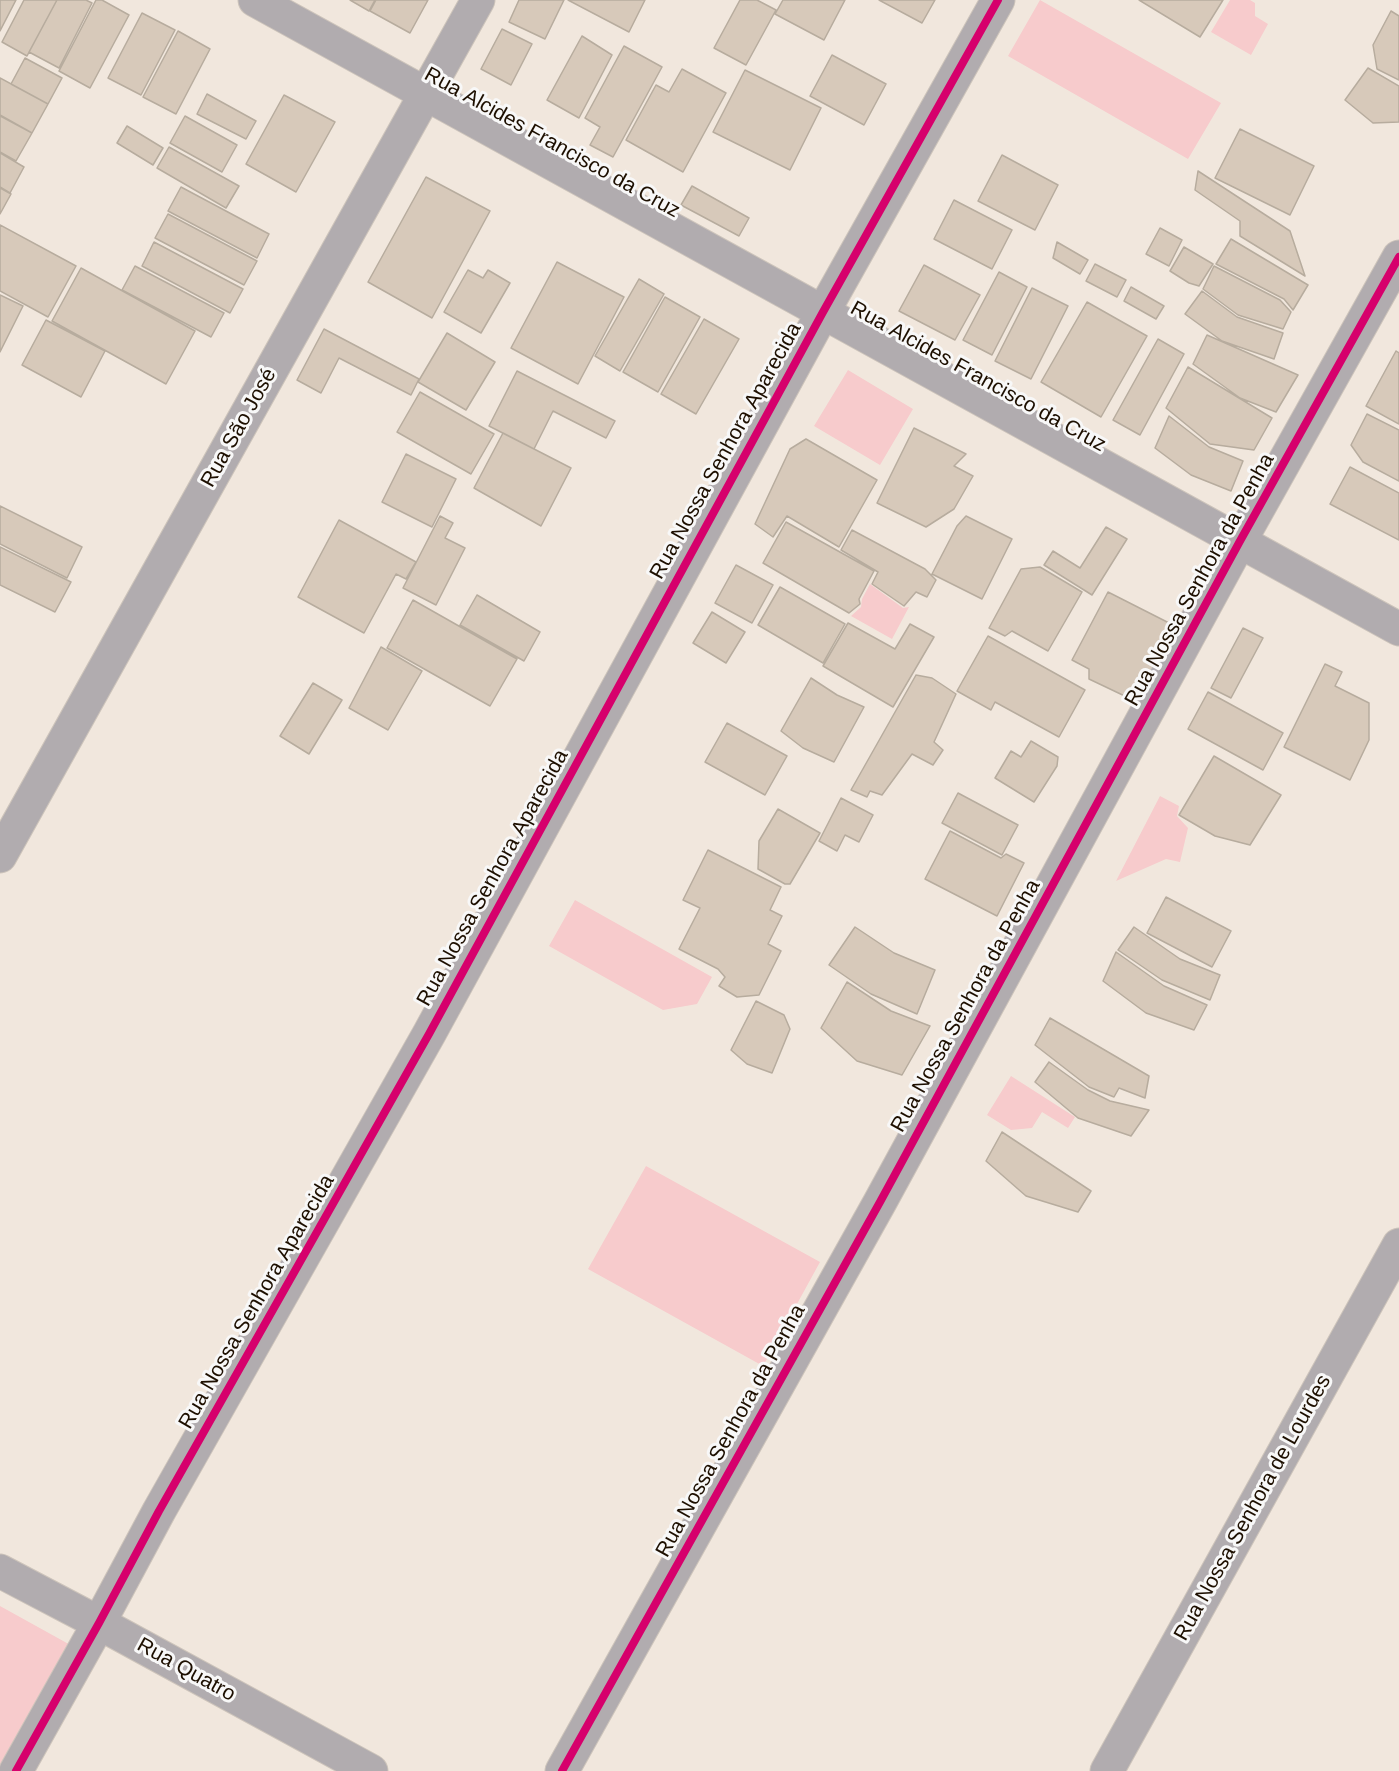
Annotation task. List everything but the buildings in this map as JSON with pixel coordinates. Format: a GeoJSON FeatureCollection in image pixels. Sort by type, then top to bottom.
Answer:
{"type":"FeatureCollection","features":[{"type":"Feature","properties":{"kind":"street","name":"Rua Alcides Francisco da Cruz"},"geometry":{"type":"LineString","coordinates":[[255,0],[1399,629]]}},
{"type":"Feature","properties":{"kind":"street","name":"Rua São José"},"geometry":{"type":"LineString","coordinates":[[0,856],[478,0]]}},
{"type":"Feature","properties":{"kind":"street","name":"Rua Nossa Senhora Aparecida"},"geometry":{"type":"LineString","coordinates":[[16,1771],[159,1511],[429,1034],[823,312],[998,0]]}},
{"type":"Feature","properties":{"kind":"street","name":"Rua Nossa Senhora da Penha"},"geometry":{"type":"LineString","coordinates":[[562,1771],[880,1202],[1240,541],[1399,257]]}},
{"type":"Feature","properties":{"kind":"street","name":"Rua Nossa Senhora de Lourdes"},"geometry":{"type":"LineString","coordinates":[[1107,1771],[1399,1245]]}},
{"type":"Feature","properties":{"kind":"street","name":"Rua Quatro"},"geometry":{"type":"LineString","coordinates":[[0,1571],[371,1771]]}},
{"type":"Feature","properties":{"kind":"shaded area"},"geometry":{"type":"Polygon","coordinates":[[[1040,0],[1221,103],[1188,159],[1008,56],[1040,0]]]}},
{"type":"Feature","properties":{"kind":"shaded area"},"geometry":{"type":"Polygon","coordinates":[[[1230,0],[1250,0],[1255,3],[1255,16],[1268,24],[1251,55],[1211,32],[1230,0]]]}},
{"type":"Feature","properties":{"kind":"shaded area"},"geometry":{"type":"Polygon","coordinates":[[[848,370],[913,409],[880,465],[814,426],[848,370]]]}},
{"type":"Feature","properties":{"kind":"shaded area"},"geometry":{"type":"Polygon","coordinates":[[[870,584],[903,608],[909,607],[892,639],[851,616],[861,607],[862,599],[870,584]]]}},
{"type":"Feature","properties":{"kind":"shaded area"},"geometry":{"type":"Polygon","coordinates":[[[1160,796],[1179,806],[1177,816],[1188,828],[1180,862],[1166,859],[1116,881],[1160,796]]]}},
{"type":"Feature","properties":{"kind":"shaded area"},"geometry":{"type":"Polygon","coordinates":[[[575,900],[712,977],[697,1004],[663,1010],[549,946],[575,900]]]}},
{"type":"Feature","properties":{"kind":"shaded area"},"geometry":{"type":"Polygon","coordinates":[[[1011,1076],[1075,1117],[1068,1128],[1042,1112],[1032,1128],[1011,1130],[987,1115],[1011,1076]]]}},
{"type":"Feature","properties":{"kind":"shaded area"},"geometry":{"type":"Polygon","coordinates":[[[646,1166],[820,1262],[763,1366],[588,1269],[646,1166]]]}},
{"type":"Feature","properties":{"kind":"shaded area"},"geometry":{"type":"Polygon","coordinates":[[[0,1606],[74,1647],[0,1770],[0,1606]]]}},
{"type":"Feature","properties":{"kind":"cycle path"},"geometry":{"type":"LineString","coordinates":[[16,1771],[159,1511],[429,1034],[823,312],[998,0]]}},
{"type":"Feature","properties":{"kind":"cycle path"},"geometry":{"type":"LineString","coordinates":[[562,1771],[880,1202],[1240,541],[1399,257]]}}]}
